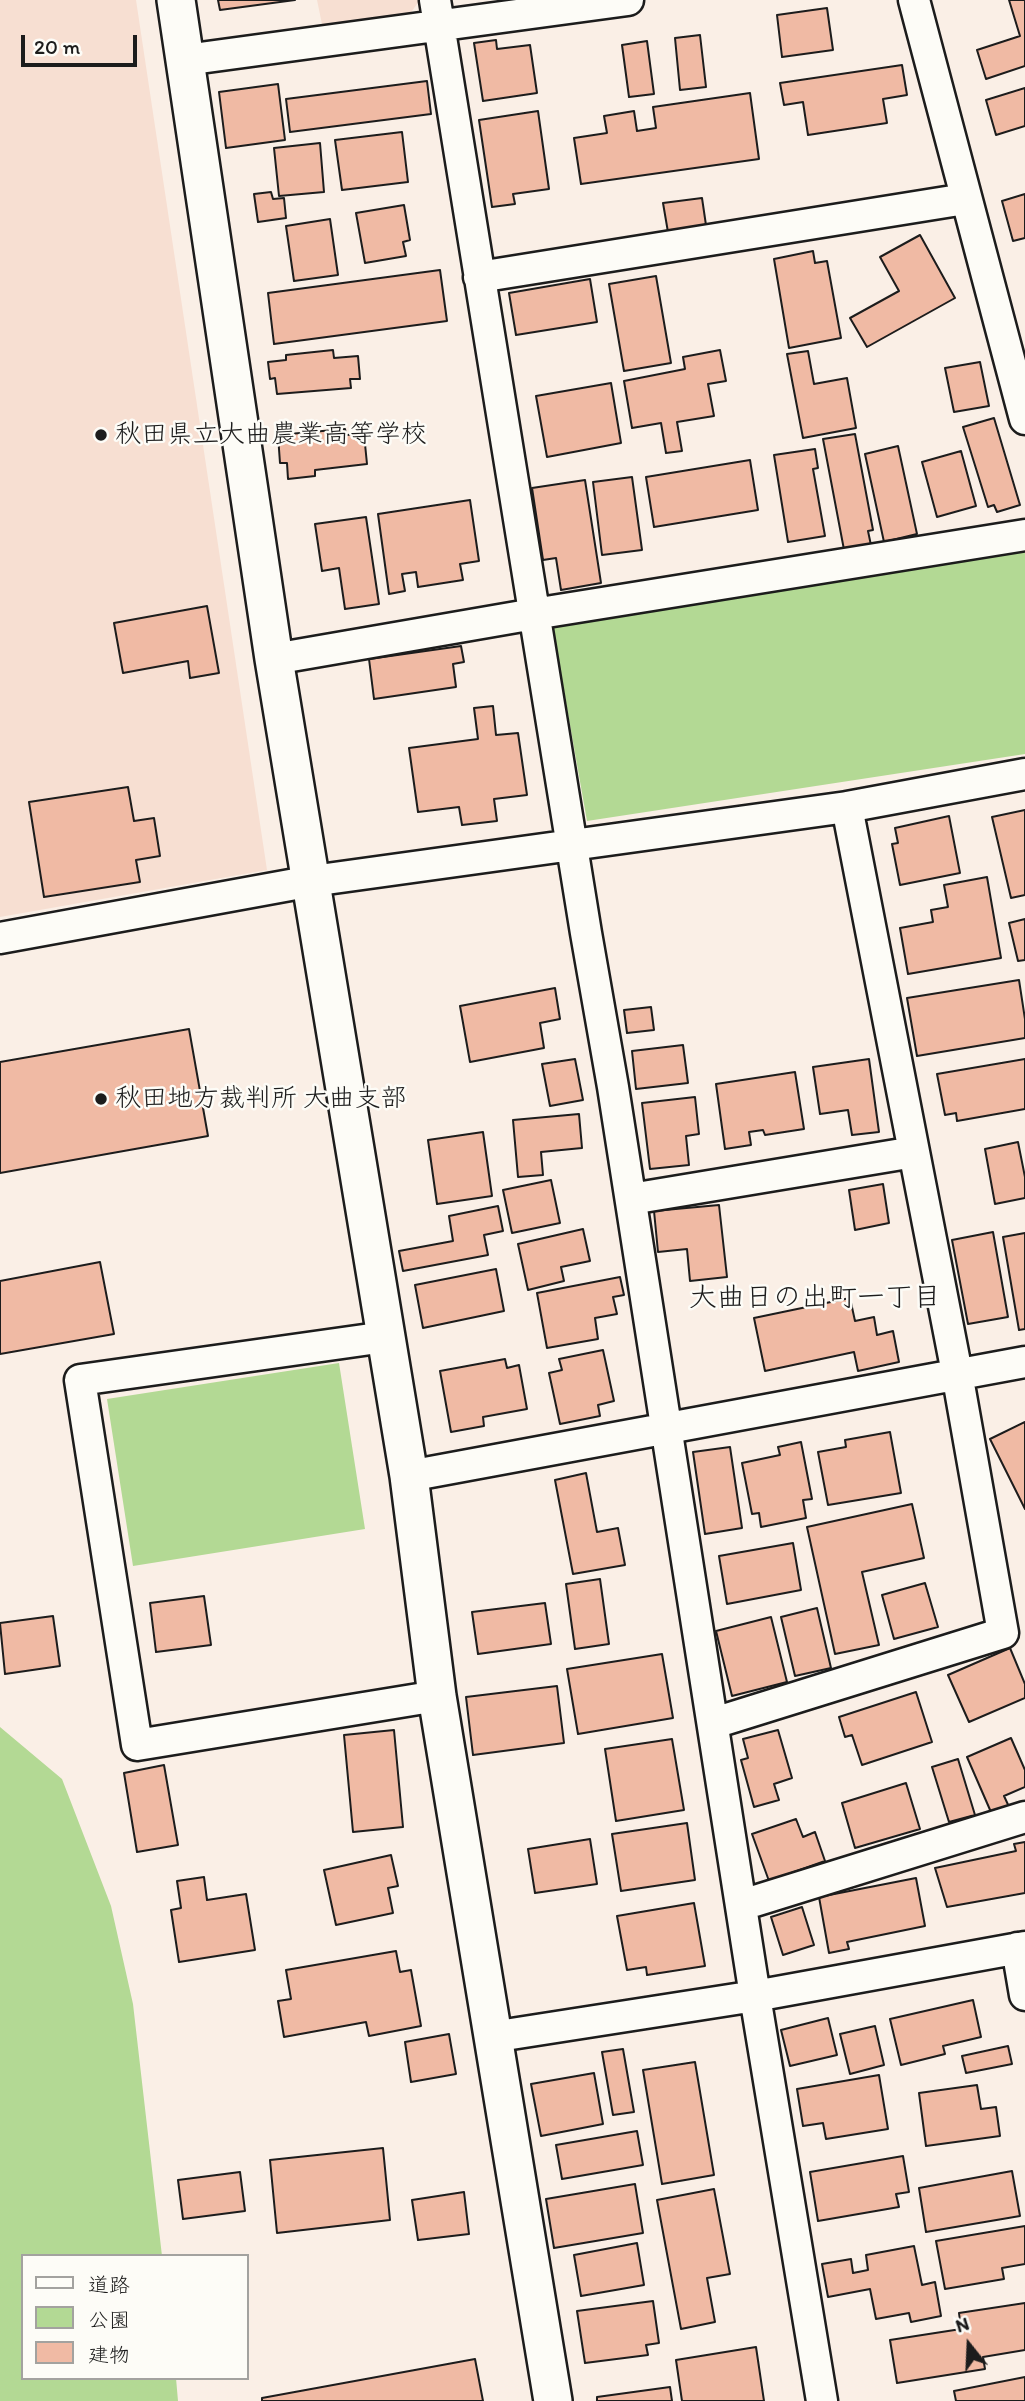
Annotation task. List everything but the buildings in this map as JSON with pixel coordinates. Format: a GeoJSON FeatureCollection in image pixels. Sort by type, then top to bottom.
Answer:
{"type":"FeatureCollection","features":[{"type":"Feature","properties":{"kind":"street"},"geometry":{"type":"LineString","coordinates":[[176,0],[274,659],[409,1476],[437,1696],[552,2401]]}},
{"type":"Feature","properties":{"kind":"street"},"geometry":{"type":"LineString","coordinates":[[185,60],[437,13],[628,0]]}},
{"type":"Feature","properties":{"kind":"street"},"geometry":{"type":"LineString","coordinates":[[914,0],[1025,419]]}},
{"type":"Feature","properties":{"kind":"street"},"geometry":{"type":"LineString","coordinates":[[437,13],[668,1427],[755,1996],[822,2401]]}},
{"type":"Feature","properties":{"kind":"street"},"geometry":{"type":"LineString","coordinates":[[479,277],[965,199]]}},
{"type":"Feature","properties":{"kind":"street"},"geometry":{"type":"LineString","coordinates":[[274,659],[1025,535]]}},
{"type":"Feature","properties":{"kind":"street"},"geometry":{"type":"LineString","coordinates":[[0,938],[312,881],[847,807],[1025,774]]}},
{"type":"Feature","properties":{"kind":"street"},"geometry":{"type":"LineString","coordinates":[[714,1723],[1003,1633],[957,1373],[847,807]]}},
{"type":"Feature","properties":{"kind":"street"},"geometry":{"type":"LineString","coordinates":[[631,1199],[914,1152]]}},
{"type":"Feature","properties":{"kind":"street"},"geometry":{"type":"LineString","coordinates":[[385,1337],[80,1380],[137,1745],[437,1696]]}},
{"type":"Feature","properties":{"kind":"street"},"geometry":{"type":"LineString","coordinates":[[409,1476],[1025,1362]]}},
{"type":"Feature","properties":{"kind":"street"},"geometry":{"type":"LineString","coordinates":[[742,1905],[1025,1817]]}},
{"type":"Feature","properties":{"kind":"street"},"geometry":{"type":"LineString","coordinates":[[492,2037],[755,1996],[1021,1947],[1025,1995]]}},
{"type":"Feature","properties":{"kind":"shaded area","name":"秋田県立大曲農業高等学校"},"geometry":{"type":"Polygon","coordinates":[[[0,0],[136,0],[267,870],[0,917],[0,0]]]}},
{"type":"Feature","properties":{"kind":"shaded area"},"geometry":{"type":"Polygon","coordinates":[[[317,0],[420,0],[409,15],[323,29],[317,0]]]}},
{"type":"Feature","properties":{"kind":"green space"},"geometry":{"type":"Polygon","coordinates":[[[1025,546],[1025,754],[587,821],[552,623],[1025,546]]]}},
{"type":"Feature","properties":{"kind":"green space"},"geometry":{"type":"Polygon","coordinates":[[[339,1363],[365,1529],[133,1566],[107,1399],[339,1363]]]}},
{"type":"Feature","properties":{"kind":"green space"},"geometry":{"type":"Polygon","coordinates":[[[0,1727],[62,1779],[111,1906],[133,2004],[162,2254],[21,2254],[21,2380],[176,2380],[178,2401],[0,2401],[0,1727]]]}},
{"type":"Feature","properties":{"kind":"place","name":"秋田県立大曲農業高等学校"},"geometry":{"type":"Point","coordinates":[101,435]}},
{"type":"Feature","properties":{"kind":"place","name":"秋田地方裁判所 大曲支部"},"geometry":{"type":"Point","coordinates":[101,1099]}},
{"type":"Feature","properties":{"kind":"district","name":"大曲日の出町一丁目"},"geometry":{"type":"Point","coordinates":[815,1299]}}]}
